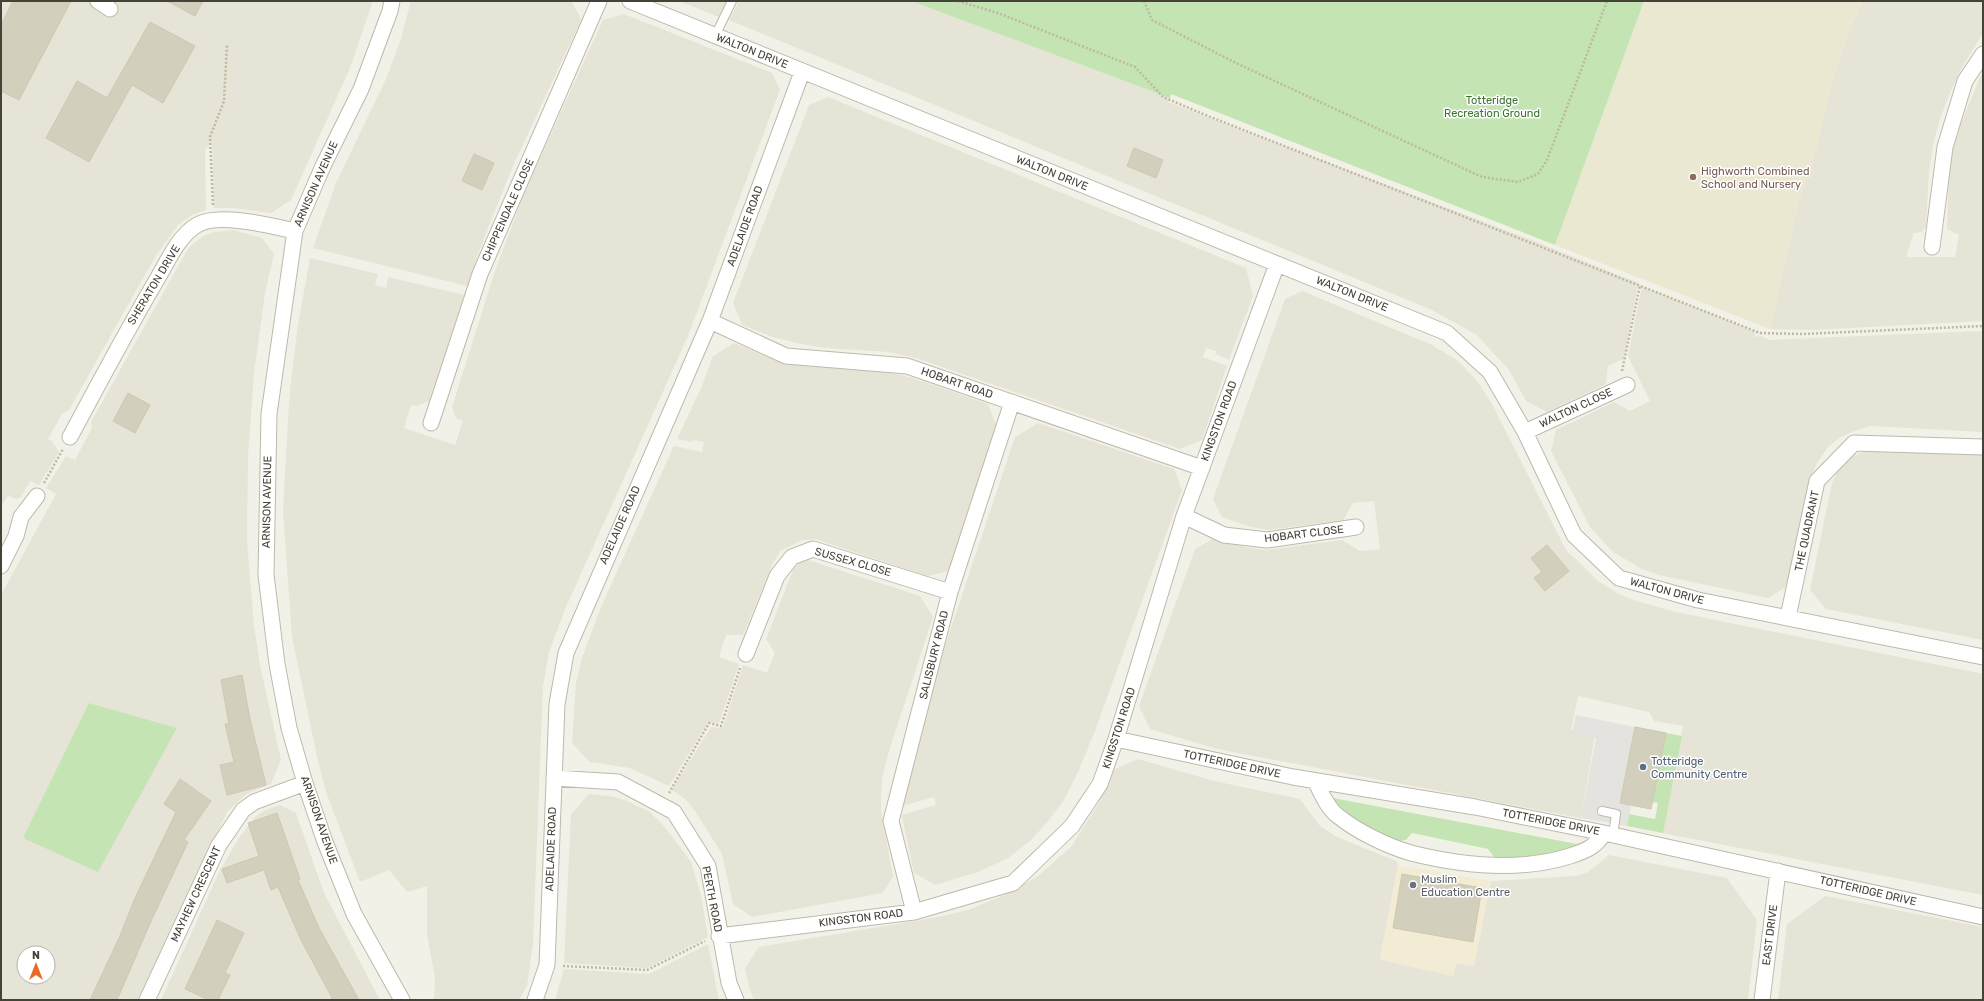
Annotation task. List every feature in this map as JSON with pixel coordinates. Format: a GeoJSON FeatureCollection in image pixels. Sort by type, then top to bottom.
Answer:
{"type":"FeatureCollection","features":[{"type":"Feature","properties":{"kind":"street","name":"ARNISON AVENUE"},"geometry":{"type":"LineString","coordinates":[[392,1],[390,11],[361,89],[323,166],[295,231],[269,414],[266,575],[277,664],[289,728],[305,783],[325,842],[354,914],[402,1000]]}},
{"type":"Feature","properties":{"kind":"street","name":"CHIPPENDALE CLOSE"},"geometry":{"type":"LineString","coordinates":[[431,423],[480,274],[599,1]]}},
{"type":"Feature","properties":{"kind":"street","name":"WALTON DRIVE"},"geometry":{"type":"LineString","coordinates":[[630,1],[802,72],[1447,332],[1490,372],[1525,432],[1574,535],[1619,578],[1698,600],[1983,657]]}},
{"type":"Feature","properties":{"kind":"street"},"geometry":{"type":"LineString","coordinates":[[1932,247],[1945,147],[1965,81],[1983,54]]}},
{"type":"Feature","properties":{"kind":"street","name":"ADELAIDE ROAD"},"geometry":{"type":"LineString","coordinates":[[535,1000],[547,965],[556,704],[566,653],[710,321],[802,72]]}},
{"type":"Feature","properties":{"kind":"street","name":"SHERATON DRIVE"},"geometry":{"type":"LineString","coordinates":[[70,437],[121,340],[180,241],[197,225],[213,220],[245,221],[295,231]]}},
{"type":"Feature","properties":{"kind":"street","name":"KINGSTON ROAD"},"geometry":{"type":"LineString","coordinates":[[719,935],[914,912],[1013,883],[1072,826],[1100,784],[1116,739],[1184,516],[1277,264]]}},
{"type":"Feature","properties":{"kind":"street","name":"HOBART ROAD"},"geometry":{"type":"LineString","coordinates":[[710,321],[786,356],[906,366],[1202,468]]}},
{"type":"Feature","properties":{"kind":"street","name":"WALTON CLOSE"},"geometry":{"type":"LineString","coordinates":[[1525,432],[1623,387]]}},
{"type":"Feature","properties":{"kind":"street","name":"SALISBURY ROAD"},"geometry":{"type":"LineString","coordinates":[[914,912],[891,821],[950,592],[1012,402]]}},
{"type":"Feature","properties":{"kind":"street","name":"THE QUADRANT"},"geometry":{"type":"LineString","coordinates":[[1788,617],[1817,481],[1854,443],[1983,447]]}},
{"type":"Feature","properties":{"kind":"street"},"geometry":{"type":"LineString","coordinates":[[1,566],[16,536],[21,517],[37,496]]}},
{"type":"Feature","properties":{"kind":"street","name":"HOBART CLOSE"},"geometry":{"type":"LineString","coordinates":[[1184,516],[1224,535],[1267,540],[1356,527]]}},
{"type":"Feature","properties":{"kind":"street","name":"SUSSEX CLOSE"},"geometry":{"type":"LineString","coordinates":[[746,654],[777,576],[792,557],[813,548],[950,592]]}},
{"type":"Feature","properties":{"kind":"street","name":"TOTTERIDGE DRIVE"},"geometry":{"type":"LineString","coordinates":[[1116,739],[1315,781],[1475,807],[1608,834],[1778,870],[1983,917]]}},
{"type":"Feature","properties":{"kind":"street","name":"PERTH ROAD"},"geometry":{"type":"LineString","coordinates":[[554,778],[618,782],[674,812],[708,866],[728,983],[736,1000]]}},
{"type":"Feature","properties":{"kind":"street"},"geometry":{"type":"LineString","coordinates":[[1315,781],[1324,798],[1337,816],[1360,830],[1410,853],[1456,862],[1520,866],[1557,860],[1584,851],[1599,843],[1608,834]]}},
{"type":"Feature","properties":{"kind":"street","name":"MAYHEW CRESCENT"},"geometry":{"type":"LineString","coordinates":[[147,1000],[219,845],[243,810],[254,802],[305,783]]}},
{"type":"Feature","properties":{"kind":"street","name":"EAST DRIVE"},"geometry":{"type":"LineString","coordinates":[[1762,1000],[1778,870]]}},
{"type":"Feature","properties":{"kind":"lane"},"geometry":{"type":"LineString","coordinates":[[715,36],[732,1]]}},
{"type":"Feature","properties":{"kind":"lane"},"geometry":{"type":"LineString","coordinates":[[1602,811],[1616,814],[1608,834]]}},
{"type":"Feature","properties":{"kind":"path"},"geometry":{"type":"LineString","coordinates":[[958,1],[998,13],[1135,68],[1163,97],[1203,114],[1760,333],[1802,334],[1983,326]]}},
{"type":"Feature","properties":{"kind":"path"},"geometry":{"type":"LineString","coordinates":[[1144,1],[1152,20],[1238,64],[1482,177],[1518,182],[1538,174],[1547,160],[1607,1]]}},
{"type":"Feature","properties":{"kind":"path"},"geometry":{"type":"LineString","coordinates":[[213,220],[210,137],[224,100],[227,44]]}},
{"type":"Feature","properties":{"kind":"path"},"geometry":{"type":"LineString","coordinates":[[1623,387],[1640,285]]}},
{"type":"Feature","properties":{"kind":"path"},"geometry":{"type":"LineString","coordinates":[[37,496],[70,437]]}},
{"type":"Feature","properties":{"kind":"path"},"geometry":{"type":"LineString","coordinates":[[662,805],[709,724],[721,726],[741,664],[746,654]]}},
{"type":"Feature","properties":{"kind":"path"},"geometry":{"type":"LineString","coordinates":[[547,965],[647,970],[719,935]]}},
{"type":"Feature","properties":{"kind":"shaded area"},"geometry":{"type":"Polygon","coordinates":[[[1,1],[373,1],[350,68],[291,200],[271,213],[235,208],[214,208],[212,142],[205,150],[206,210],[192,215],[178,225],[155,257],[69,410],[62,414],[50,435],[48,439],[52,441],[59,452],[39,485],[30,481],[21,497],[16,499],[8,496],[1,506],[1,1]]]}},
{"type":"Feature","properties":{"kind":"shaded area"},"geometry":{"type":"Polygon","coordinates":[[[411,1],[572,1],[581,20],[513,166],[489,225],[467,286],[313,248],[336,183],[386,79],[400,42],[411,1]]]}},
{"type":"Feature","properties":{"kind":"shaded area"},"geometry":{"type":"Polygon","coordinates":[[[679,1],[727,1],[719,17],[679,1]]]}},
{"type":"Feature","properties":{"kind":"shaded area"},"geometry":{"type":"Polygon","coordinates":[[[739,1],[911,1],[1170,98],[1168,102],[1534,241],[1638,283],[1624,359],[1608,366],[1606,384],[1547,412],[1526,401],[1509,370],[1477,335],[1432,310],[729,20],[739,1]]]}},
{"type":"Feature","properties":{"kind":"shaded area","name":"Highworth Combined School and Nursery"},"geometry":{"type":"Polygon","coordinates":[[[1644,1],[1863,1],[1849,31],[1832,82],[1815,154],[1799,200],[1770,329],[1555,245],[1644,1]]]}},
{"type":"Feature","properties":{"kind":"shaded area"},"geometry":{"type":"Polygon","coordinates":[[[1863,1],[1983,1],[1983,33],[1961,69],[1950,93],[1940,118],[1933,145],[1929,172],[1926,227],[1921,232],[1914,233],[1906,257],[1955,257],[1959,235],[1947,229],[1949,167],[1960,126],[1983,70],[1983,321],[1813,330],[1770,329],[1799,200],[1815,154],[1832,82],[1849,31],[1863,1]]]}},
{"type":"Feature","properties":{"kind":"shaded area"},"geometry":{"type":"Polygon","coordinates":[[[624,14],[772,73],[780,90],[688,336],[566,607],[549,652],[543,686],[533,943],[527,986],[519,1000],[434,1000],[435,977],[427,935],[427,886],[407,892],[389,870],[360,882],[326,792],[317,757],[292,637],[283,511],[290,389],[298,325],[310,258],[378,274],[375,285],[386,288],[388,277],[464,295],[429,401],[417,406],[411,405],[404,428],[455,445],[463,421],[456,418],[452,407],[494,274],[525,191],[603,20],[624,14]]]}},
{"type":"Feature","properties":{"kind":"shaded area"},"geometry":{"type":"Polygon","coordinates":[[[828,97],[1246,268],[1253,296],[1229,360],[1216,354],[1216,351],[1206,348],[1203,357],[1227,366],[1202,440],[1180,449],[919,359],[889,352],[825,348],[801,344],[776,338],[742,325],[733,303],[809,105],[828,97]]]}},
{"type":"Feature","properties":{"kind":"shaded area"},"geometry":{"type":"Polygon","coordinates":[[[233,230],[262,238],[274,254],[265,293],[254,374],[248,456],[247,541],[254,625],[260,665],[281,760],[271,784],[246,794],[227,812],[139,1000],[1,1000],[1,595],[56,494],[46,488],[66,456],[75,460],[92,428],[91,422],[181,261],[190,246],[202,237],[213,232],[233,230]],[[89,703],[169,743],[177,728],[89,703]]]}},
{"type":"Feature","properties":{"kind":"shaded area"},"geometry":{"type":"Polygon","coordinates":[[[1642,286],[1756,332],[1754,337],[1761,336],[1769,340],[1983,331],[1983,432],[1870,426],[1839,438],[1829,446],[1818,461],[1810,478],[1787,586],[1768,598],[1659,575],[1640,568],[1613,552],[1590,527],[1551,451],[1556,430],[1614,402],[1630,411],[1650,401],[1628,356],[1642,286]]]}},
{"type":"Feature","properties":{"kind":"shaded area"},"geometry":{"type":"Polygon","coordinates":[[[1302,291],[1430,344],[1457,360],[1478,382],[1493,406],[1566,550],[1598,581],[1617,593],[1633,600],[1676,612],[1983,674],[1983,895],[1662,833],[1683,726],[1654,721],[1649,712],[1578,696],[1571,730],[1595,734],[1581,818],[1217,749],[1150,729],[1139,706],[1195,549],[1216,537],[1245,547],[1267,550],[1342,540],[1360,551],[1380,549],[1374,501],[1353,503],[1343,520],[1268,530],[1251,527],[1222,517],[1213,499],[1285,299],[1302,291]]]}},
{"type":"Feature","properties":{"kind":"shaded area"},"geometry":{"type":"Polygon","coordinates":[[[734,343],[771,358],[798,365],[872,370],[901,375],[925,382],[988,404],[997,427],[949,571],[927,576],[815,539],[802,540],[780,551],[772,565],[743,635],[726,635],[719,657],[739,664],[719,723],[708,722],[669,786],[630,768],[590,762],[572,743],[576,682],[582,658],[601,607],[674,446],[702,452],[704,442],[693,440],[692,442],[677,439],[702,386],[713,356],[734,343]]]}},
{"type":"Feature","properties":{"kind":"shaded area"},"geometry":{"type":"Polygon","coordinates":[[[1038,423],[1174,469],[1182,490],[1095,731],[1078,772],[1064,800],[1031,840],[1008,858],[978,872],[935,885],[914,873],[904,826],[902,815],[936,805],[934,797],[902,806],[908,756],[1015,437],[1038,423]]]}},
{"type":"Feature","properties":{"kind":"shaded area"},"geometry":{"type":"Polygon","coordinates":[[[1878,449],[1983,455],[1983,640],[1826,609],[1810,590],[1832,483],[1839,468],[1849,458],[1867,450],[1878,449]]]}},
{"type":"Feature","properties":{"kind":"shaded area"},"geometry":{"type":"Polygon","coordinates":[[[808,560],[920,596],[933,617],[883,773],[881,810],[893,876],[883,893],[752,917],[733,904],[722,854],[695,811],[686,800],[672,790],[711,727],[723,728],[743,665],[767,673],[775,653],[766,639],[793,570],[798,564],[808,560]]]}},
{"type":"Feature","properties":{"kind":"shaded area"},"geometry":{"type":"Polygon","coordinates":[[[1576,715],[1635,727],[1620,802],[1631,805],[1627,826],[1581,818],[1596,738],[1572,733],[1576,715]]]}},
{"type":"Feature","properties":{"kind":"shaded area"},"geometry":{"type":"Polygon","coordinates":[[[1138,759],[1214,781],[1300,799],[1320,826],[1337,837],[1396,861],[1398,865],[1380,959],[1453,976],[1456,963],[1474,966],[1491,881],[1576,876],[1588,872],[1609,855],[1727,878],[1757,920],[1748,1000],[754,1000],[749,987],[745,968],[759,947],[933,918],[968,910],[1005,895],[1038,876],[1071,847],[1097,806],[1113,770],[1138,759]]]}},
{"type":"Feature","properties":{"kind":"shaded area"},"geometry":{"type":"Polygon","coordinates":[[[589,794],[615,797],[625,800],[650,812],[663,825],[691,862],[701,895],[708,937],[647,968],[564,963],[571,814],[589,794]]]}},
{"type":"Feature","properties":{"kind":"shaded area"},"geometry":{"type":"Polygon","coordinates":[[[280,805],[296,813],[324,893],[380,1000],[161,1000],[220,870],[239,838],[255,817],[265,810],[280,805]]]}},
{"type":"Feature","properties":{"kind":"shaded area"},"geometry":{"type":"Polygon","coordinates":[[[1398,865],[1491,881],[1474,966],[1456,963],[1453,976],[1380,960],[1398,865]]]}},
{"type":"Feature","properties":{"kind":"shaded area"},"geometry":{"type":"Polygon","coordinates":[[[1825,896],[1983,927],[1983,1000],[1778,1000],[1787,924],[1825,896]]]}},
{"type":"Feature","properties":{"kind":"shaded area"},"geometry":{"type":"Polygon","coordinates":[[[708,944],[719,1000],[555,1000],[564,969],[649,974],[708,944]]]}},
{"type":"Feature","properties":{"kind":"green space","name":"Totteridge Recreation Ground"},"geometry":{"type":"Polygon","coordinates":[[[911,1],[1644,1],[1555,245],[1171,94],[1170,98],[911,1]]]}},
{"type":"Feature","properties":{"kind":"green space"},"geometry":{"type":"Polygon","coordinates":[[[89,703],[177,728],[98,872],[23,838],[89,703]]]}},
{"type":"Feature","properties":{"kind":"green space"},"geometry":{"type":"Polygon","coordinates":[[[1666,733],[1682,736],[1663,833],[1627,826],[1629,814],[1655,819],[1658,803],[1652,802],[1666,733]]]}},
{"type":"Feature","properties":{"kind":"green space"},"geometry":{"type":"Polygon","coordinates":[[[1333,798],[1577,844],[1577,850],[1501,861],[1494,857],[1488,849],[1412,833],[1406,840],[1398,841],[1333,811],[1331,805],[1333,798]]]}},
{"type":"Feature","properties":{"kind":"building"},"geometry":{"type":"Polygon","coordinates":[[[13,1],[71,1],[19,100],[1,91],[1,25],[13,1]]]}},
{"type":"Feature","properties":{"kind":"building"},"geometry":{"type":"Polygon","coordinates":[[[167,1],[203,1],[195,16],[167,1]]]}},
{"type":"Feature","properties":{"kind":"building"},"geometry":{"type":"Polygon","coordinates":[[[150,22],[195,46],[163,103],[132,85],[89,162],[46,138],[77,81],[107,98],[150,22]]]}},
{"type":"Feature","properties":{"kind":"building"},"geometry":{"type":"Polygon","coordinates":[[[1134,148],[1163,160],[1156,178],[1127,166],[1134,148]]]}},
{"type":"Feature","properties":{"kind":"building"},"geometry":{"type":"Polygon","coordinates":[[[474,154],[494,163],[482,190],[462,181],[474,154]]]}},
{"type":"Feature","properties":{"kind":"building"},"geometry":{"type":"Polygon","coordinates":[[[128,393],[150,405],[135,433],[113,421],[128,393]]]}},
{"type":"Feature","properties":{"kind":"building"},"geometry":{"type":"Polygon","coordinates":[[[1547,545],[1569,571],[1545,591],[1534,578],[1542,572],[1531,558],[1547,545]]]}},
{"type":"Feature","properties":{"kind":"building"},"geometry":{"type":"Polygon","coordinates":[[[242,675],[250,719],[266,785],[227,795],[220,765],[234,762],[225,724],[229,724],[221,680],[242,675]]]}},
{"type":"Feature","properties":{"kind":"building","name":"Totteridge Community Centre"},"geometry":{"type":"Polygon","coordinates":[[[1635,727],[1666,733],[1651,809],[1620,803],[1635,727]]]}},
{"type":"Feature","properties":{"kind":"building"},"geometry":{"type":"Polygon","coordinates":[[[180,779],[211,801],[184,840],[188,842],[152,919],[117,1000],[90,1000],[119,938],[135,898],[176,812],[164,804],[180,779]]]}},
{"type":"Feature","properties":{"kind":"building"},"geometry":{"type":"Polygon","coordinates":[[[277,813],[300,879],[298,880],[319,928],[359,1000],[333,1000],[300,938],[278,887],[271,890],[264,870],[227,883],[222,869],[259,856],[248,823],[277,813]]]}},
{"type":"Feature","properties":{"kind":"building"},"geometry":{"type":"Polygon","coordinates":[[[1402,874],[1482,888],[1473,942],[1393,928],[1402,874]]]}},
{"type":"Feature","properties":{"kind":"building"},"geometry":{"type":"Polygon","coordinates":[[[217,920],[244,933],[225,973],[230,975],[218,1000],[209,1000],[185,989],[217,920]]]}},
{"type":"Feature","properties":{"kind":"place","name":"Highworth Combined School and Nursery"},"geometry":{"type":"Point","coordinates":[1693,177]}},
{"type":"Feature","properties":{"kind":"place","name":"Totteridge Community Centre"},"geometry":{"type":"Point","coordinates":[1643,767]}},
{"type":"Feature","properties":{"kind":"place","name":"Muslim Education Centre"},"geometry":{"type":"Point","coordinates":[1413,885]}}]}
